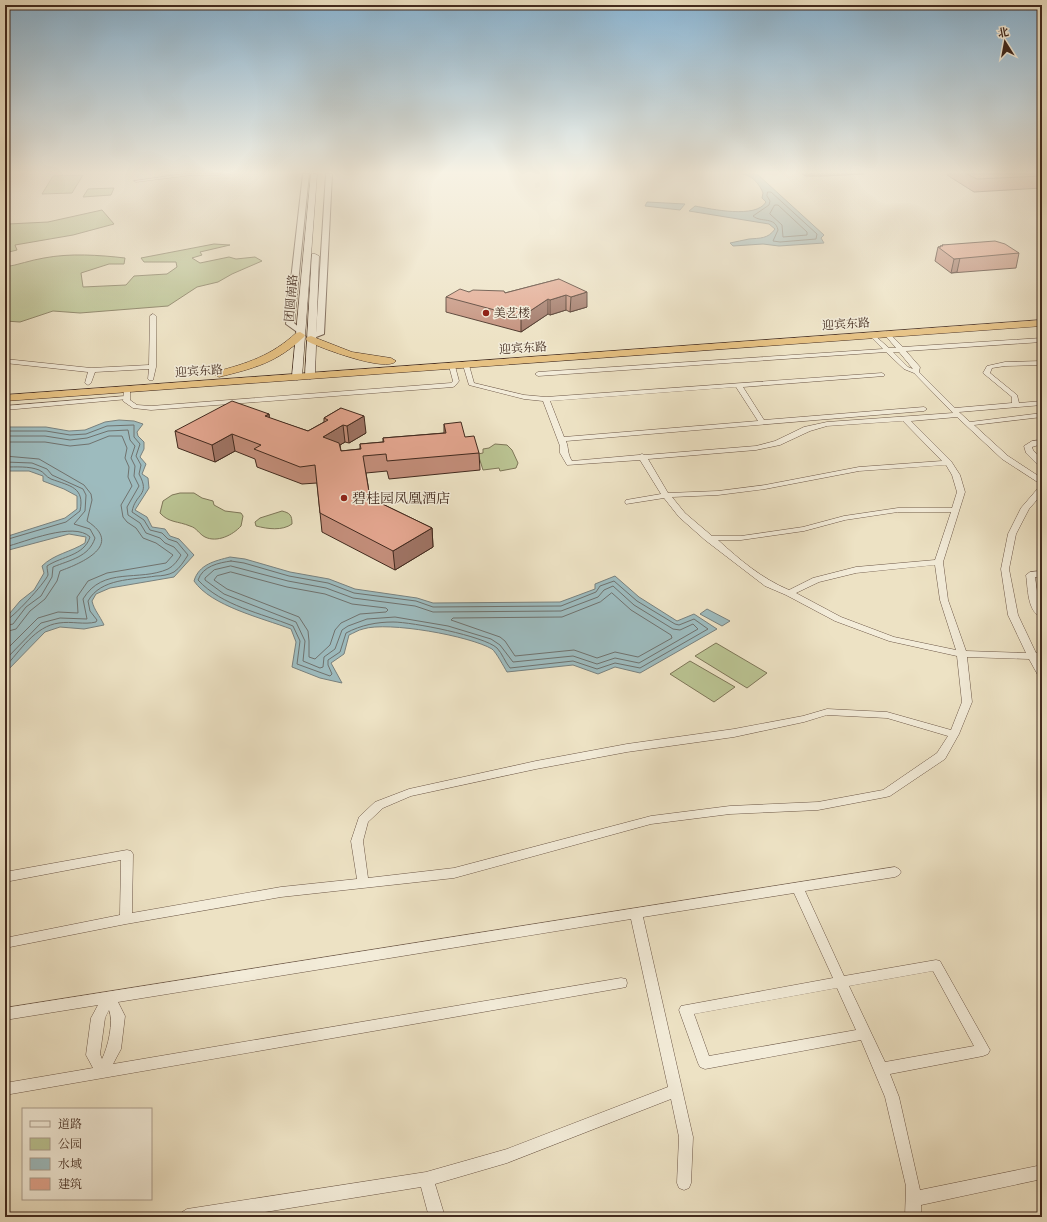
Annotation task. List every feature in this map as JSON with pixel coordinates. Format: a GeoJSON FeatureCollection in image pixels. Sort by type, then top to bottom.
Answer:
{"type":"FeatureCollection","features":[{"type":"Feature","properties":{"kind":"highway","name":"迎宾东路"},"geometry":{"type":"LineString","coordinates":[[310,372],[391,362],[1042,315]]}},
{"type":"Feature","properties":{"kind":"highway","name":"迎宾东路"},"geometry":{"type":"LineString","coordinates":[[5,389],[219,374],[452,366],[1042,323]]}},
{"type":"Feature","properties":{"kind":"highway"},"geometry":{"type":"LineString","coordinates":[[219,374],[249,367],[272,358],[288,347],[300,334]]}},
{"type":"Feature","properties":{"kind":"highway"},"geometry":{"type":"LineString","coordinates":[[311,338],[340,353],[391,362]]}},
{"type":"Feature","properties":{"kind":"highway","name":"迎宾东路"},"geometry":{"type":"LineString","coordinates":[[5,398],[127,394],[297,372]]}},
{"type":"Feature","properties":{"kind":"main road","name":"团圆南路"},"geometry":{"type":"LineString","coordinates":[[297,372],[309,231]]}},
{"type":"Feature","properties":{"kind":"main road","name":"团圆南路"},"geometry":{"type":"LineString","coordinates":[[310,372],[317,231]]}},
{"type":"Feature","properties":{"kind":"street"},"geometry":{"type":"LineString","coordinates":[[300,231],[290,324],[300,334]]}},
{"type":"Feature","properties":{"kind":"street"},"geometry":{"type":"LineString","coordinates":[[311,338],[320,334],[326,231]]}},
{"type":"Feature","properties":{"kind":"street"},"geometry":{"type":"LineString","coordinates":[[151,379],[153,367],[153,316]]}},
{"type":"Feature","properties":{"kind":"street"},"geometry":{"type":"LineString","coordinates":[[887,334],[917,367],[916,372]]}},
{"type":"Feature","properties":{"kind":"street"},"geometry":{"type":"LineString","coordinates":[[872,335],[906,368],[916,372],[1001,455],[1036,476],[1042,483]]}},
{"type":"Feature","properties":{"kind":"street"},"geometry":{"type":"LineString","coordinates":[[538,374],[1042,340]]}},
{"type":"Feature","properties":{"kind":"street"},"geometry":{"type":"LineString","coordinates":[[5,361],[39,363],[59,368],[92,371],[153,367]]}},
{"type":"Feature","properties":{"kind":"street"},"geometry":{"type":"LineString","coordinates":[[1016,405],[1015,396],[986,373],[989,367],[1005,364],[1042,363]]}},
{"type":"Feature","properties":{"kind":"street"},"geometry":{"type":"LineString","coordinates":[[466,365],[471,384],[524,397],[546,399],[882,375]]}},
{"type":"Feature","properties":{"kind":"street"},"geometry":{"type":"LineString","coordinates":[[5,408],[127,394],[126,401],[135,407],[151,408],[453,385],[456,381],[452,366]]}},
{"type":"Feature","properties":{"kind":"street"},"geometry":{"type":"LineString","coordinates":[[88,383],[92,371]]}},
{"type":"Feature","properties":{"kind":"street"},"geometry":{"type":"LineString","coordinates":[[738,385],[762,422]]}},
{"type":"Feature","properties":{"kind":"street"},"geometry":{"type":"LineString","coordinates":[[546,399],[564,446],[564,454],[570,463],[756,448],[777,443],[807,429],[827,424],[905,419],[1042,403]]}},
{"type":"Feature","properties":{"kind":"street"},"geometry":{"type":"LineString","coordinates":[[561,439],[924,409]]}},
{"type":"Feature","properties":{"kind":"street"},"geometry":{"type":"LineString","coordinates":[[968,424],[1042,415]]}},
{"type":"Feature","properties":{"kind":"street"},"geometry":{"type":"LineString","coordinates":[[5,943],[126,919],[281,892],[454,873],[652,820],[730,810],[818,806],[886,793],[941,756],[954,734],[967,702],[962,654],[944,600],[939,562],[961,492],[956,475],[948,463],[905,419]]}},
{"type":"Feature","properties":{"kind":"street"},"geometry":{"type":"LineString","coordinates":[[1042,442],[1028,446],[1029,452],[1042,464]]}},
{"type":"Feature","properties":{"kind":"street"},"geometry":{"type":"LineString","coordinates":[[642,456],[666,495],[682,515],[708,538],[768,584],[789,593],[838,619],[892,640],[962,654],[1038,656]]}},
{"type":"Feature","properties":{"kind":"street"},"geometry":{"type":"LineString","coordinates":[[629,502],[666,495],[718,493],[765,487],[859,469],[948,463]]}},
{"type":"Feature","properties":{"kind":"street"},"geometry":{"type":"LineString","coordinates":[[1042,489],[1025,508],[1012,534],[1005,569],[1014,615],[1038,656],[1042,675]]}},
{"type":"Feature","properties":{"kind":"street"},"geometry":{"type":"LineString","coordinates":[[708,538],[741,538],[804,529],[844,518],[898,510],[955,510]]}},
{"type":"Feature","properties":{"kind":"street"},"geometry":{"type":"LineString","coordinates":[[789,593],[816,580],[856,570],[939,562]]}},
{"type":"Feature","properties":{"kind":"street"},"geometry":{"type":"LineString","coordinates":[[1042,574],[1030,575],[1035,605],[1042,614]]}},
{"type":"Feature","properties":{"kind":"street"},"geometry":{"type":"LineString","coordinates":[[363,883],[358,841],[363,820],[380,805],[409,793],[536,765],[627,748],[734,734],[804,719],[827,712],[887,715],[954,734]]}},
{"type":"Feature","properties":{"kind":"street"},"geometry":{"type":"LineString","coordinates":[[5,877],[127,854],[126,919]]}},
{"type":"Feature","properties":{"kind":"street"},"geometry":{"type":"LineString","coordinates":[[5,1014],[895,872]]}},
{"type":"Feature","properties":{"kind":"street"},"geometry":{"type":"LineString","coordinates":[[797,888],[892,1098],[914,1186],[913,1217]]}},
{"type":"Feature","properties":{"kind":"street"},"geometry":{"type":"LineString","coordinates":[[636,913],[686,1137],[684,1183]]}},
{"type":"Feature","properties":{"kind":"street"},"geometry":{"type":"LineString","coordinates":[[864,1034],[705,1063],[686,1010],[936,965],[983,1050],[880,1069]]}},
{"type":"Feature","properties":{"kind":"street"},"geometry":{"type":"LineString","coordinates":[[5,1089],[621,983]]}},
{"type":"Feature","properties":{"kind":"street"},"geometry":{"type":"LineString","coordinates":[[102,1072],[93,1055],[98,1018],[109,997]]}},
{"type":"Feature","properties":{"kind":"street"},"geometry":{"type":"LineString","coordinates":[[102,1072],[114,1049],[118,1016],[109,997]]}},
{"type":"Feature","properties":{"kind":"street"},"geometry":{"type":"LineString","coordinates":[[187,1217],[426,1178],[507,1156],[675,1091]]}},
{"type":"Feature","properties":{"kind":"street"},"geometry":{"type":"LineString","coordinates":[[914,1198],[1042,1172]]}},
{"type":"Feature","properties":{"kind":"street"},"geometry":{"type":"LineString","coordinates":[[426,1178],[437,1217]]}},
{"type":"Feature","properties":{"kind":"green space"},"geometry":{"type":"Polygon","coordinates":[[[5,231],[88,231],[15,245],[17,250],[5,253],[5,231]]]}},
{"type":"Feature","properties":{"kind":"green space"},"geometry":{"type":"Polygon","coordinates":[[[214,244],[230,245],[200,252],[202,255],[192,258],[200,263],[229,257],[236,259],[255,257],[262,261],[218,282],[197,287],[168,306],[80,313],[53,311],[20,322],[5,321],[5,267],[64,255],[95,255],[125,258],[124,264],[109,264],[81,273],[83,287],[126,285],[134,276],[167,274],[177,267],[176,262],[144,262],[141,258],[214,244]]]}},
{"type":"Feature","properties":{"kind":"green space"},"geometry":{"type":"Polygon","coordinates":[[[495,444],[507,445],[512,450],[518,463],[516,468],[500,471],[499,468],[483,470],[478,454],[483,453],[483,449],[489,448],[495,444]]]}},
{"type":"Feature","properties":{"kind":"green space"},"geometry":{"type":"Polygon","coordinates":[[[180,493],[194,493],[202,498],[213,501],[214,505],[225,511],[241,513],[243,516],[241,526],[234,532],[220,539],[210,539],[186,524],[167,519],[160,513],[163,501],[172,495],[180,493]]]}},
{"type":"Feature","properties":{"kind":"green space"},"geometry":{"type":"Polygon","coordinates":[[[282,511],[290,515],[292,518],[292,524],[284,528],[270,529],[256,526],[255,522],[260,518],[282,511]]]}},
{"type":"Feature","properties":{"kind":"green space"},"geometry":{"type":"Polygon","coordinates":[[[716,643],[767,673],[747,688],[695,656],[716,643]]]}},
{"type":"Feature","properties":{"kind":"green space"},"geometry":{"type":"Polygon","coordinates":[[[690,661],[735,687],[714,702],[670,674],[690,661]]]}},
{"type":"Feature","properties":{"kind":"water"},"geometry":{"type":"Polygon","coordinates":[[[820,231],[824,235],[821,238],[824,243],[779,246],[763,244],[733,246],[730,243],[764,237],[770,235],[772,232],[820,231]]]}},
{"type":"Feature","properties":{"kind":"water"},"geometry":{"type":"Polygon","coordinates":[[[119,420],[134,421],[143,424],[137,432],[138,436],[144,442],[144,449],[140,457],[146,464],[142,474],[148,478],[149,488],[135,510],[147,517],[152,527],[165,529],[170,536],[179,539],[194,555],[174,577],[110,588],[96,594],[92,601],[104,625],[84,629],[60,627],[45,632],[5,673],[5,619],[20,601],[34,590],[44,573],[42,566],[57,556],[85,543],[86,537],[69,534],[5,551],[5,537],[65,518],[77,509],[77,496],[43,481],[43,476],[29,471],[5,471],[5,427],[46,427],[69,431],[85,430],[105,422],[119,420]]]}},
{"type":"Feature","properties":{"kind":"water"},"geometry":{"type":"Polygon","coordinates":[[[230,557],[245,559],[290,572],[329,579],[355,589],[417,598],[433,603],[560,602],[595,589],[595,584],[615,576],[639,597],[677,621],[694,614],[717,629],[640,673],[615,667],[598,674],[573,665],[507,672],[498,656],[492,649],[466,639],[409,628],[375,627],[361,629],[349,635],[344,654],[331,663],[342,683],[320,678],[292,667],[296,642],[291,629],[252,616],[212,598],[194,581],[196,575],[208,564],[230,557]]]}},
{"type":"Feature","properties":{"kind":"water"},"geometry":{"type":"Polygon","coordinates":[[[707,609],[730,621],[722,626],[700,614],[707,609]]]}},
{"type":"Feature","properties":{"kind":"building"},"geometry":{"type":"Polygon","coordinates":[[[995,241],[1005,244],[1019,253],[954,259],[938,247],[943,246],[942,245],[995,241]]]}},
{"type":"Feature","properties":{"kind":"building"},"geometry":{"type":"Polygon","coordinates":[[[559,279],[587,292],[571,297],[566,295],[550,300],[548,299],[521,317],[446,297],[460,289],[469,292],[473,290],[504,291],[505,293],[559,279]]]}},
{"type":"Feature","properties":{"kind":"building"},"geometry":{"type":"Polygon","coordinates":[[[232,401],[269,414],[265,416],[308,431],[328,420],[324,418],[341,408],[364,416],[347,426],[343,425],[323,437],[339,443],[341,451],[361,449],[360,444],[384,442],[383,438],[446,433],[444,424],[461,422],[465,437],[474,436],[479,453],[387,461],[386,454],[363,456],[370,498],[432,528],[393,551],[320,513],[315,465],[300,467],[254,449],[261,445],[232,434],[212,445],[175,431],[232,401]]]}},
{"type":"Feature","properties":{"kind":"place","name":"美艺楼"},"geometry":{"type":"Point","coordinates":[486,313]}},
{"type":"Feature","properties":{"kind":"place","name":"碧桂园凤凰酒店"},"geometry":{"type":"Point","coordinates":[344,498]}}]}
